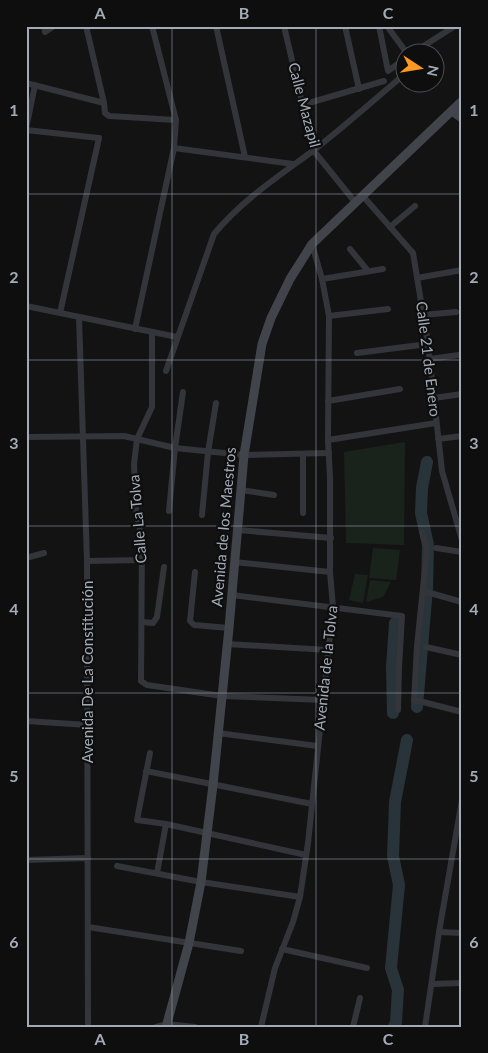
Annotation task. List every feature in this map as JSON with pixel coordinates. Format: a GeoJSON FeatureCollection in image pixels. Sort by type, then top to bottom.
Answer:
{"type":"FeatureCollection","features":[{"type":"Feature","properties":{"kind":"main road","name":"Avenida de los Maestros"},"geometry":{"type":"LineString","coordinates":[[167,1026],[189,943],[201,882],[229,628],[244,455],[262,344],[271,318],[290,279],[312,244],[462,101]]}},
{"type":"Feature","properties":{"kind":"main road"},"geometry":{"type":"LineString","coordinates":[[452,111],[462,118]]}},
{"type":"Feature","properties":{"kind":"street"},"geometry":{"type":"LineString","coordinates":[[44,29],[54,26]]}},
{"type":"Feature","properties":{"kind":"street"},"geometry":{"type":"LineString","coordinates":[[86,26],[105,113],[109,116],[176,120]]}},
{"type":"Feature","properties":{"kind":"street"},"geometry":{"type":"LineString","coordinates":[[135,329],[174,148],[176,120],[152,26]]}},
{"type":"Feature","properties":{"kind":"street"},"geometry":{"type":"LineString","coordinates":[[216,26],[245,157]]}},
{"type":"Feature","properties":{"kind":"street","name":"Calle Mazapil"},"geometry":{"type":"LineString","coordinates":[[284,26],[313,150],[355,202]]}},
{"type":"Feature","properties":{"kind":"street"},"geometry":{"type":"LineString","coordinates":[[345,26],[359,89]]}},
{"type":"Feature","properties":{"kind":"street"},"geometry":{"type":"LineString","coordinates":[[379,26],[388,71],[396,65]]}},
{"type":"Feature","properties":{"kind":"street"},"geometry":{"type":"LineString","coordinates":[[387,26],[399,42]]}},
{"type":"Feature","properties":{"kind":"street"},"geometry":{"type":"LineString","coordinates":[[428,42],[446,29],[455,26]]}},
{"type":"Feature","properties":{"kind":"street"},"geometry":{"type":"LineString","coordinates":[[302,105],[384,81]]}},
{"type":"Feature","properties":{"kind":"street"},"geometry":{"type":"LineString","coordinates":[[166,371],[214,234],[229,216],[396,82]]}},
{"type":"Feature","properties":{"kind":"street"},"geometry":{"type":"LineString","coordinates":[[26,83],[104,103]]}},
{"type":"Feature","properties":{"kind":"street"},"geometry":{"type":"LineString","coordinates":[[35,85],[26,129],[99,138],[60,313]]}},
{"type":"Feature","properties":{"kind":"street"},"geometry":{"type":"LineString","coordinates":[[174,148],[293,164]]}},
{"type":"Feature","properties":{"kind":"street","name":"Calle 21 de Enero"},"geometry":{"type":"LineString","coordinates":[[362,195],[412,253],[428,344],[442,471],[462,540]]}},
{"type":"Feature","properties":{"kind":"street"},"geometry":{"type":"LineString","coordinates":[[390,227],[415,206]]}},
{"type":"Feature","properties":{"kind":"street","name":"Avenida de la Tolva"},"geometry":{"type":"LineString","coordinates":[[261,1027],[275,968],[294,922],[300,897],[333,607],[330,572],[331,538],[328,440],[329,316],[322,279],[312,244]]}},
{"type":"Feature","properties":{"kind":"street"},"geometry":{"type":"LineString","coordinates":[[350,249],[368,271]]}},
{"type":"Feature","properties":{"kind":"street"},"geometry":{"type":"LineString","coordinates":[[322,279],[383,269]]}},
{"type":"Feature","properties":{"kind":"street"},"geometry":{"type":"LineString","coordinates":[[417,278],[462,270]]}},
{"type":"Feature","properties":{"kind":"street"},"geometry":{"type":"LineString","coordinates":[[26,306],[177,337]]}},
{"type":"Feature","properties":{"kind":"street"},"geometry":{"type":"LineString","coordinates":[[329,316],[388,309]]}},
{"type":"Feature","properties":{"kind":"street"},"geometry":{"type":"LineString","coordinates":[[423,315],[456,312]]}},
{"type":"Feature","properties":{"kind":"street","name":"Avenida De La Constitución"},"geometry":{"type":"LineString","coordinates":[[79,317],[87,561],[88,1027]]}},
{"type":"Feature","properties":{"kind":"street","name":"Calle La Tolva"},"geometry":{"type":"LineString","coordinates":[[152,332],[152,407],[137,439],[134,464],[136,510],[142,540],[143,560],[140,678],[143,684],[147,685],[222,696]]}},
{"type":"Feature","properties":{"kind":"street"},"geometry":{"type":"LineString","coordinates":[[357,353],[428,344]]}},
{"type":"Feature","properties":{"kind":"street"},"geometry":{"type":"LineString","coordinates":[[430,359],[459,355]]}},
{"type":"Feature","properties":{"kind":"street"},"geometry":{"type":"LineString","coordinates":[[328,401],[400,389]]}},
{"type":"Feature","properties":{"kind":"street"},"geometry":{"type":"LineString","coordinates":[[169,510],[183,392]]}},
{"type":"Feature","properties":{"kind":"street"},"geometry":{"type":"LineString","coordinates":[[434,398],[462,394]]}},
{"type":"Feature","properties":{"kind":"street"},"geometry":{"type":"LineString","coordinates":[[202,514],[208,452],[216,403]]}},
{"type":"Feature","properties":{"kind":"street"},"geometry":{"type":"LineString","coordinates":[[328,440],[436,423]]}},
{"type":"Feature","properties":{"kind":"street"},"geometry":{"type":"LineString","coordinates":[[26,438],[124,436],[175,448],[244,455],[329,453]]}},
{"type":"Feature","properties":{"kind":"street"},"geometry":{"type":"LineString","coordinates":[[438,439],[462,436]]}},
{"type":"Feature","properties":{"kind":"street"},"geometry":{"type":"LineString","coordinates":[[303,454],[303,513]]}},
{"type":"Feature","properties":{"kind":"street"},"geometry":{"type":"LineString","coordinates":[[241,490],[274,495]]}},
{"type":"Feature","properties":{"kind":"street"},"geometry":{"type":"LineString","coordinates":[[238,530],[331,538]]}},
{"type":"Feature","properties":{"kind":"street"},"geometry":{"type":"LineString","coordinates":[[422,532],[427,549],[426,592],[417,701],[462,712]]}},
{"type":"Feature","properties":{"kind":"street"},"geometry":{"type":"LineString","coordinates":[[436,548],[462,552]]}},
{"type":"Feature","properties":{"kind":"street"},"geometry":{"type":"LineString","coordinates":[[26,558],[44,553]]}},
{"type":"Feature","properties":{"kind":"street"},"geometry":{"type":"LineString","coordinates":[[87,561],[143,560]]}},
{"type":"Feature","properties":{"kind":"street"},"geometry":{"type":"LineString","coordinates":[[234,562],[330,572]]}},
{"type":"Feature","properties":{"kind":"street"},"geometry":{"type":"LineString","coordinates":[[142,622],[151,624],[155,621],[164,566]]}},
{"type":"Feature","properties":{"kind":"street"},"geometry":{"type":"LineString","coordinates":[[195,572],[190,621],[194,625],[229,628]]}},
{"type":"Feature","properties":{"kind":"street"},"geometry":{"type":"LineString","coordinates":[[426,592],[462,602]]}},
{"type":"Feature","properties":{"kind":"street"},"geometry":{"type":"LineString","coordinates":[[232,595],[402,616],[398,710]]}},
{"type":"Feature","properties":{"kind":"street"},"geometry":{"type":"LineString","coordinates":[[227,644],[328,650]]}},
{"type":"Feature","properties":{"kind":"street"},"geometry":{"type":"LineString","coordinates":[[426,647],[462,655]]}},
{"type":"Feature","properties":{"kind":"street"},"geometry":{"type":"LineString","coordinates":[[222,696],[323,700]]}},
{"type":"Feature","properties":{"kind":"street"},"geometry":{"type":"LineString","coordinates":[[26,721],[88,725]]}},
{"type":"Feature","properties":{"kind":"street"},"geometry":{"type":"LineString","coordinates":[[218,733],[317,746]]}},
{"type":"Feature","properties":{"kind":"street"},"geometry":{"type":"LineString","coordinates":[[150,753],[137,820],[166,824],[306,855]]}},
{"type":"Feature","properties":{"kind":"street"},"geometry":{"type":"LineString","coordinates":[[146,771],[312,804]]}},
{"type":"Feature","properties":{"kind":"street"},"geometry":{"type":"LineString","coordinates":[[425,1027],[439,932],[458,838],[462,800]]}},
{"type":"Feature","properties":{"kind":"street"},"geometry":{"type":"LineString","coordinates":[[157,873],[166,824]]}},
{"type":"Feature","properties":{"kind":"street"},"geometry":{"type":"LineString","coordinates":[[26,860],[88,858]]}},
{"type":"Feature","properties":{"kind":"street"},"geometry":{"type":"LineString","coordinates":[[117,866],[201,882],[300,897]]}},
{"type":"Feature","properties":{"kind":"street"},"geometry":{"type":"LineString","coordinates":[[88,927],[242,951]]}},
{"type":"Feature","properties":{"kind":"street"},"geometry":{"type":"LineString","coordinates":[[439,932],[462,933]]}},
{"type":"Feature","properties":{"kind":"street"},"geometry":{"type":"LineString","coordinates":[[282,949],[367,968]]}},
{"type":"Feature","properties":{"kind":"street"},"geometry":{"type":"LineString","coordinates":[[432,984],[462,983]]}},
{"type":"Feature","properties":{"kind":"street"},"geometry":{"type":"LineString","coordinates":[[353,1027],[360,998]]}},
{"type":"Feature","properties":{"kind":"street"},"geometry":{"type":"LineString","coordinates":[[156,1027],[195,1027]]}},
{"type":"Feature","properties":{"kind":"shaded area"},"geometry":{"type":"Polygon","coordinates":[[[405,442],[404,545],[346,543],[344,452],[405,442]]]}},
{"type":"Feature","properties":{"kind":"shaded area"},"geometry":{"type":"Polygon","coordinates":[[[373,548],[400,550],[396,580],[369,578],[373,548]]]}},
{"type":"Feature","properties":{"kind":"shaded area"},"geometry":{"type":"Polygon","coordinates":[[[355,574],[368,575],[363,603],[349,600],[355,574]]]}},
{"type":"Feature","properties":{"kind":"shaded area"},"geometry":{"type":"Polygon","coordinates":[[[370,580],[391,582],[383,597],[366,602],[370,580]]]}},
{"type":"Feature","properties":{"kind":"waterway"},"geometry":{"type":"LineString","coordinates":[[417,707],[427,588],[428,545],[421,513],[422,488],[427,462]]}},
{"type":"Feature","properties":{"kind":"waterway"},"geometry":{"type":"LineString","coordinates":[[393,713],[392,668],[395,623]]}},
{"type":"Feature","properties":{"kind":"waterway"},"geometry":{"type":"LineString","coordinates":[[394,1027],[398,990],[391,968],[399,885],[393,856],[395,802],[407,740]]}}]}
